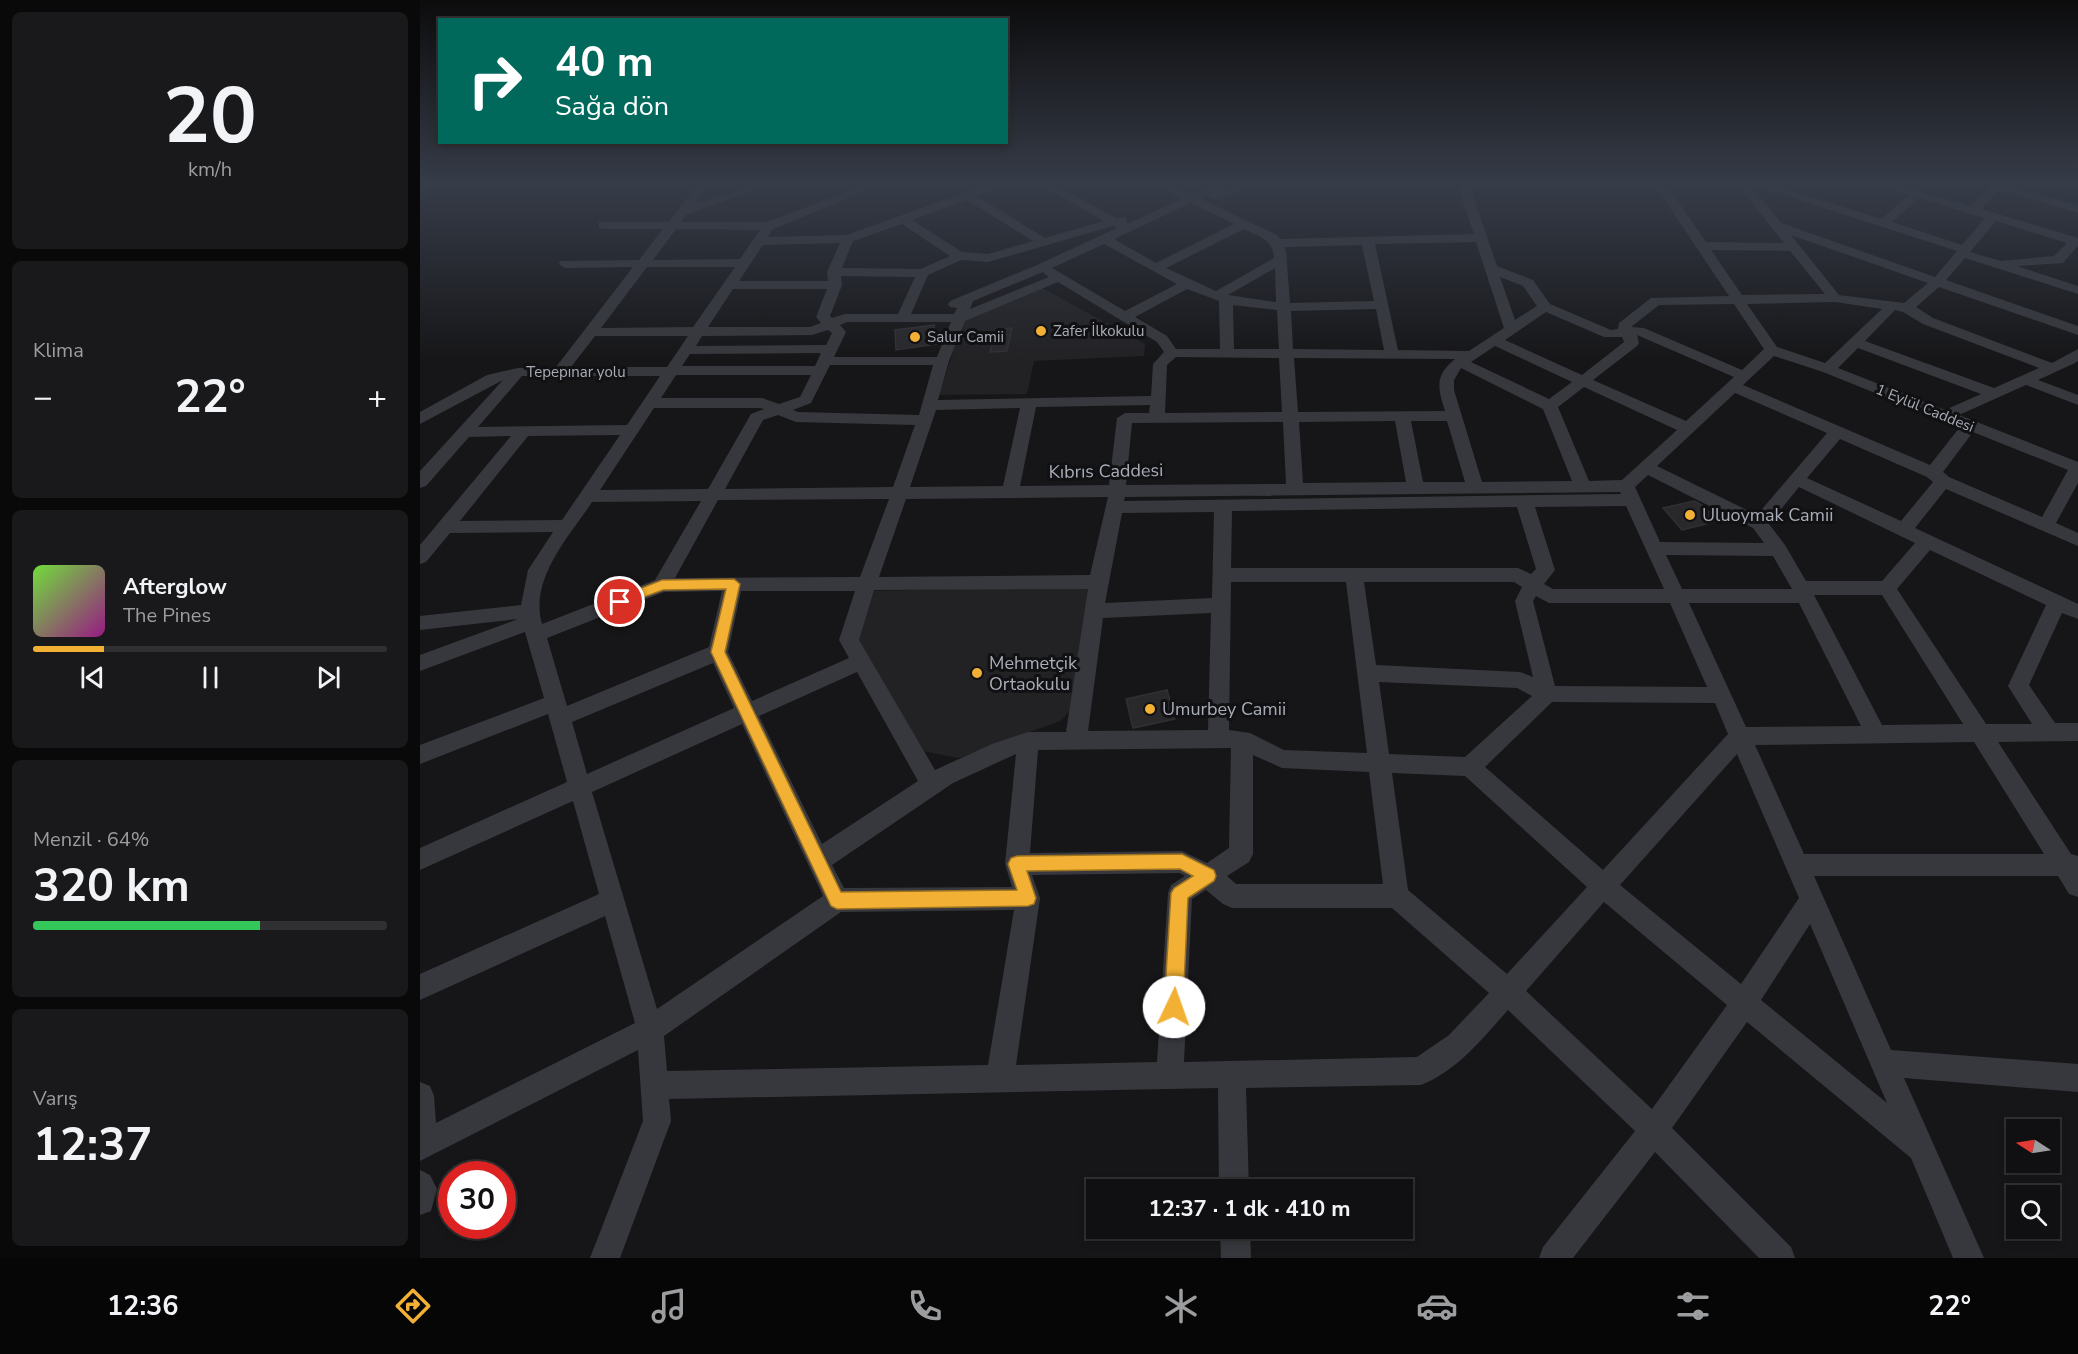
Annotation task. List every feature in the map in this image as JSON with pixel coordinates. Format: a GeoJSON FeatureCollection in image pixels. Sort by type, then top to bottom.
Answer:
{"type":"FeatureCollection","features":[{"type":"Feature","properties":{"kind":"street"},"geometry":{"type":"LineString","coordinates":[[560,372],[658,243]]}},
{"type":"Feature","properties":{"kind":"street"},"geometry":{"type":"LineString","coordinates":[[605,1258],[657,1121],[656,1085],[650,1030],[532,622],[537,570],[758,243]]}},
{"type":"Feature","properties":{"kind":"street"},"geometry":{"type":"LineString","coordinates":[[662,585],[757,417],[806,400],[839,332],[823,317],[847,243]]}},
{"type":"Feature","properties":{"kind":"street"},"geometry":{"type":"LineString","coordinates":[[939,243],[959,256]]}},
{"type":"Feature","properties":{"kind":"street"},"geometry":{"type":"LineString","coordinates":[[729,285],[923,273],[959,256],[988,258],[1044,243]]}},
{"type":"Feature","properties":{"kind":"street"},"geometry":{"type":"LineString","coordinates":[[908,317],[967,300],[1096,243]]}},
{"type":"Feature","properties":{"kind":"street"},"geometry":{"type":"LineString","coordinates":[[1111,243],[1189,283],[1222,297],[1248,303],[1383,304]]}},
{"type":"Feature","properties":{"kind":"street"},"geometry":{"type":"LineString","coordinates":[[1158,267],[1206,243]]}},
{"type":"Feature","properties":{"kind":"street"},"geometry":{"type":"LineString","coordinates":[[1289,243],[1276,243],[1280,251],[1295,489]]}},
{"type":"Feature","properties":{"kind":"street"},"geometry":{"type":"LineString","coordinates":[[1368,243],[1392,354]]}},
{"type":"Feature","properties":{"kind":"street"},"geometry":{"type":"LineString","coordinates":[[1484,243],[1511,329]]}},
{"type":"Feature","properties":{"kind":"street"},"geometry":{"type":"LineString","coordinates":[[1629,493],[1646,467],[1772,350],[1700,243]]}},
{"type":"Feature","properties":{"kind":"street"},"geometry":{"type":"LineString","coordinates":[[1791,243],[1835,298]]}},
{"type":"Feature","properties":{"kind":"street"},"geometry":{"type":"LineString","coordinates":[[1824,243],[2078,331]]}},
{"type":"Feature","properties":{"kind":"street"},"geometry":{"type":"LineString","coordinates":[[1939,243],[1994,264],[2078,290]]}},
{"type":"Feature","properties":{"kind":"street"},"geometry":{"type":"LineString","coordinates":[[1907,308],[1936,282],[1971,243]]}},
{"type":"Feature","properties":{"kind":"street"},"geometry":{"type":"LineString","coordinates":[[1994,264],[2058,260],[2076,243]]}},
{"type":"Feature","properties":{"kind":"street"},"geometry":{"type":"LineString","coordinates":[[1702,246],[1794,247]]}},
{"type":"Feature","properties":{"kind":"street"},"geometry":{"type":"LineString","coordinates":[[1222,297],[1280,260]]}},
{"type":"Feature","properties":{"kind":"street"},"geometry":{"type":"LineString","coordinates":[[565,264],[744,264]]}},
{"type":"Feature","properties":{"kind":"street"},"geometry":{"type":"LineString","coordinates":[[1042,268],[1162,339],[1172,353]]}},
{"type":"Feature","properties":{"kind":"street"},"geometry":{"type":"LineString","coordinates":[[1492,269],[1528,283],[1545,307],[1609,334],[1639,331],[1837,432],[2078,540]]}},
{"type":"Feature","properties":{"kind":"street"},"geometry":{"type":"LineString","coordinates":[[908,317],[923,273]]}},
{"type":"Feature","properties":{"kind":"street"},"geometry":{"type":"LineString","coordinates":[[590,332],[812,331],[845,318],[960,318],[1060,277]]}},
{"type":"Feature","properties":{"kind":"street"},"geometry":{"type":"LineString","coordinates":[[1126,316],[1189,283]]}},
{"type":"Feature","properties":{"kind":"street"},"geometry":{"type":"LineString","coordinates":[[1222,297],[1227,353]]}},
{"type":"Feature","properties":{"kind":"street"},"geometry":{"type":"LineString","coordinates":[[1550,406],[1632,343],[1624,326],[1656,301],[1835,298],[1907,308],[1928,321],[2052,368]]}},
{"type":"Feature","properties":{"kind":"street"},"geometry":{"type":"LineString","coordinates":[[931,783],[849,640],[927,413],[942,361],[967,300]]}},
{"type":"Feature","properties":{"kind":"street"},"geometry":{"type":"LineString","coordinates":[[1828,369],[1892,306]]}},
{"type":"Feature","properties":{"kind":"street"},"geometry":{"type":"LineString","coordinates":[[1474,487],[1446,390],[1446,380],[1452,368],[1545,307]]}},
{"type":"Feature","properties":{"kind":"street"},"geometry":{"type":"LineString","coordinates":[[1493,340],[1687,428]]}},
{"type":"Feature","properties":{"kind":"street"},"geometry":{"type":"LineString","coordinates":[[1855,342],[1995,393]]}},
{"type":"Feature","properties":{"kind":"street"},"geometry":{"type":"LineString","coordinates":[[686,350],[826,360],[942,361]]}},
{"type":"Feature","properties":{"kind":"street","name":"1 Eylül Caddesi"},"geometry":{"type":"LineString","coordinates":[[1772,350],[1828,369],[2078,468]]}},
{"type":"Feature","properties":{"kind":"street"},"geometry":{"type":"LineString","coordinates":[[1157,417],[1160,364],[1172,353],[1392,354],[1465,359],[1550,406],[1583,486]]}},
{"type":"Feature","properties":{"kind":"street"},"geometry":{"type":"LineString","coordinates":[[1946,415],[2070,360],[2078,353]]}},
{"type":"Feature","properties":{"kind":"street","name":"Tepepınar yolu"},"geometry":{"type":"LineString","coordinates":[[420,419],[492,378],[518,372],[672,372],[826,360]]}},
{"type":"Feature","properties":{"kind":"street"},"geometry":{"type":"LineString","coordinates":[[420,482],[518,372]]}},
{"type":"Feature","properties":{"kind":"street"},"geometry":{"type":"LineString","coordinates":[[2026,380],[2078,400]]}},
{"type":"Feature","properties":{"kind":"street"},"geometry":{"type":"LineString","coordinates":[[650,403],[762,403],[796,417],[927,413],[1029,402],[1158,400]]}},
{"type":"Feature","properties":{"kind":"street"},"geometry":{"type":"LineString","coordinates":[[1010,492],[1029,402]]}},
{"type":"Feature","properties":{"kind":"street"},"geometry":{"type":"LineString","coordinates":[[1402,416],[1416,488]]}},
{"type":"Feature","properties":{"kind":"street"},"geometry":{"type":"LineString","coordinates":[[1076,739],[1098,582],[1116,499],[1125,418],[1455,416]]}},
{"type":"Feature","properties":{"kind":"street"},"geometry":{"type":"LineString","coordinates":[[1904,530],[1970,425]]}},
{"type":"Feature","properties":{"kind":"street"},"geometry":{"type":"LineString","coordinates":[[465,432],[632,430]]}},
{"type":"Feature","properties":{"kind":"street"},"geometry":{"type":"LineString","coordinates":[[420,557],[523,432]]}},
{"type":"Feature","properties":{"kind":"street"},"geometry":{"type":"LineString","coordinates":[[1759,524],[1837,432]]}},
{"type":"Feature","properties":{"kind":"street"},"geometry":{"type":"LineString","coordinates":[[1646,467],[1759,524],[1779,550],[1803,592],[1876,734]]}},
{"type":"Feature","properties":{"kind":"street"},"geometry":{"type":"LineString","coordinates":[[2046,526],[2078,468]]}},
{"type":"Feature","properties":{"kind":"street"},"geometry":{"type":"LineString","coordinates":[[1798,480],[2078,612]]}},
{"type":"Feature","properties":{"kind":"street","name":"Kıbrıs Caddesi"},"geometry":{"type":"LineString","coordinates":[[587,496],[1010,492],[1116,499],[1295,489],[1583,486],[1629,493]]}},
{"type":"Feature","properties":{"kind":"street"},"geometry":{"type":"LineString","coordinates":[[1116,499],[1223,506],[1524,501],[1629,493]]}},
{"type":"Feature","properties":{"kind":"street"},"geometry":{"type":"LineString","coordinates":[[1629,493],[1740,736],[1969,1258]]}},
{"type":"Feature","properties":{"kind":"street"},"geometry":{"type":"LineString","coordinates":[[1524,501],[1546,570],[1532,585],[1524,601],[1547,694]]}},
{"type":"Feature","properties":{"kind":"street"},"geometry":{"type":"LineString","coordinates":[[1170,1075],[1180,893],[1241,854],[1221,605],[1223,506]]}},
{"type":"Feature","properties":{"kind":"street"},"geometry":{"type":"LineString","coordinates":[[444,527],[567,526]]}},
{"type":"Feature","properties":{"kind":"street"},"geometry":{"type":"LineString","coordinates":[[1221,575],[1518,575],[1549,596],[1677,597],[1887,588],[1927,541]]}},
{"type":"Feature","properties":{"kind":"street"},"geometry":{"type":"LineString","coordinates":[[1654,548],[1779,550]]}},
{"type":"Feature","properties":{"kind":"street"},"geometry":{"type":"LineString","coordinates":[[1354,575],[1396,896]]}},
{"type":"Feature","properties":{"kind":"street"},"geometry":{"type":"LineString","coordinates":[[420,663],[532,622],[662,585],[1098,582]]}},
{"type":"Feature","properties":{"kind":"street"},"geometry":{"type":"LineString","coordinates":[[734,584],[718,652],[837,900]]}},
{"type":"Feature","properties":{"kind":"street"},"geometry":{"type":"LineString","coordinates":[[1887,588],[2071,865],[2078,886]]}},
{"type":"Feature","properties":{"kind":"street"},"geometry":{"type":"LineString","coordinates":[[2049,732],[2018,686],[2057,602]]}},
{"type":"Feature","properties":{"kind":"street"},"geometry":{"type":"LineString","coordinates":[[1095,610],[1221,605]]}},
{"type":"Feature","properties":{"kind":"street"},"geometry":{"type":"LineString","coordinates":[[420,623],[532,622]]}},
{"type":"Feature","properties":{"kind":"street"},"geometry":{"type":"LineString","coordinates":[[420,755],[558,710],[718,652]]}},
{"type":"Feature","properties":{"kind":"street"},"geometry":{"type":"LineString","coordinates":[[420,859],[861,661]]}},
{"type":"Feature","properties":{"kind":"street"},"geometry":{"type":"LineString","coordinates":[[1367,673],[1520,680],[1547,694],[1721,695]]}},
{"type":"Feature","properties":{"kind":"street"},"geometry":{"type":"LineString","coordinates":[[1470,767],[1547,694]]}},
{"type":"Feature","properties":{"kind":"street"},"geometry":{"type":"LineString","coordinates":[[656,1085],[1421,1071],[1459,1045],[1740,736],[2078,732]]}},
{"type":"Feature","properties":{"kind":"street"},"geometry":{"type":"LineString","coordinates":[[818,861],[931,783],[1011,746],[1028,741],[1230,738],[1282,759],[1470,767],[1603,886],[1922,1151]]}},
{"type":"Feature","properties":{"kind":"street"},"geometry":{"type":"LineString","coordinates":[[1000,1078],[1028,898],[1017,864],[1028,741]]}},
{"type":"Feature","properties":{"kind":"street"},"geometry":{"type":"LineString","coordinates":[[1017,864],[1182,862],[1208,876],[1232,896],[1396,896],[1508,992],[1654,1130],[1780,1258]]}},
{"type":"Feature","properties":{"kind":"street"},"geometry":{"type":"LineString","coordinates":[[1797,865],[2071,865]]}},
{"type":"Feature","properties":{"kind":"street"},"geometry":{"type":"LineString","coordinates":[[420,1096],[422,1146],[650,1030],[837,900],[1028,898]]}},
{"type":"Feature","properties":{"kind":"street"},"geometry":{"type":"LineString","coordinates":[[1554,1258],[1654,1130],[1745,1002],[1812,899]]}},
{"type":"Feature","properties":{"kind":"street"},"geometry":{"type":"LineString","coordinates":[[420,987],[612,900]]}},
{"type":"Feature","properties":{"kind":"street"},"geometry":{"type":"LineString","coordinates":[[1884,1063],[2075,1083]]}},
{"type":"Feature","properties":{"kind":"street"},"geometry":{"type":"LineString","coordinates":[[1232,1074],[1234,1179]]}},
{"type":"Feature","properties":{"kind":"street"},"geometry":{"type":"LineString","coordinates":[[420,1185],[422,1189],[420,1200]]}},
{"type":"Feature","properties":{"kind":"street"},"geometry":{"type":"LineString","coordinates":[[1235,1239],[1236,1258]]}},
{"type":"Feature","properties":{"kind":"shaded area","name":"Zafer İlkokulu"},"geometry":{"type":"Polygon","coordinates":[[[1042,288],[1145,344],[1144,356],[1034,361],[1027,394],[939,395],[964,319],[1042,288]]]}},
{"type":"Feature","properties":{"kind":"shaded area","name":"Mehmetçik Ortaokulu"},"geometry":{"type":"Polygon","coordinates":[[[1082,586],[1091,590],[1073,708],[1060,721],[959,758],[922,751],[855,638],[871,591],[1082,586]]]}},
{"type":"Feature","properties":{"kind":"building","name":"Salur Camii"},"geometry":{"type":"Polygon","coordinates":[[[934,325],[936,344],[896,350],[895,330],[934,325]]]}},
{"type":"Feature","properties":{"kind":"building"},"geometry":{"type":"Polygon","coordinates":[[[1012,328],[1007,351],[990,352],[996,329],[1012,328]]]}},
{"type":"Feature","properties":{"kind":"building","name":"Uluoymak Camii"},"geometry":{"type":"Polygon","coordinates":[[[1694,501],[1702,505],[1718,521],[1682,530],[1663,508],[1694,501]]]}},
{"type":"Feature","properties":{"kind":"building","name":"Umurbey Camii"},"geometry":{"type":"Polygon","coordinates":[[[1167,690],[1175,719],[1133,728],[1126,699],[1167,690]]]}},
{"type":"Feature","properties":{"kind":"place","name":"Zafer İlkokulu"},"geometry":{"type":"Point","coordinates":[1041,331]}},
{"type":"Feature","properties":{"kind":"place","name":"Salur Camii"},"geometry":{"type":"Point","coordinates":[915,337]}},
{"type":"Feature","properties":{"kind":"place","name":"Uluoymak Camii"},"geometry":{"type":"Point","coordinates":[1690,515]}},
{"type":"Feature","properties":{"kind":"place","name":"Mehmetçik Ortaokulu"},"geometry":{"type":"Point","coordinates":[977,673]}},
{"type":"Feature","properties":{"kind":"place","name":"Umurbey Camii"},"geometry":{"type":"Point","coordinates":[1150,709]}},
{"type":"Feature","properties":{"kind":"route"},"geometry":{"type":"LineString","coordinates":[[620,602],[662,585],[734,584],[718,652],[837,900],[1028,898],[1017,864],[1182,862],[1208,876],[1180,893],[1174,1007]]}}]}
